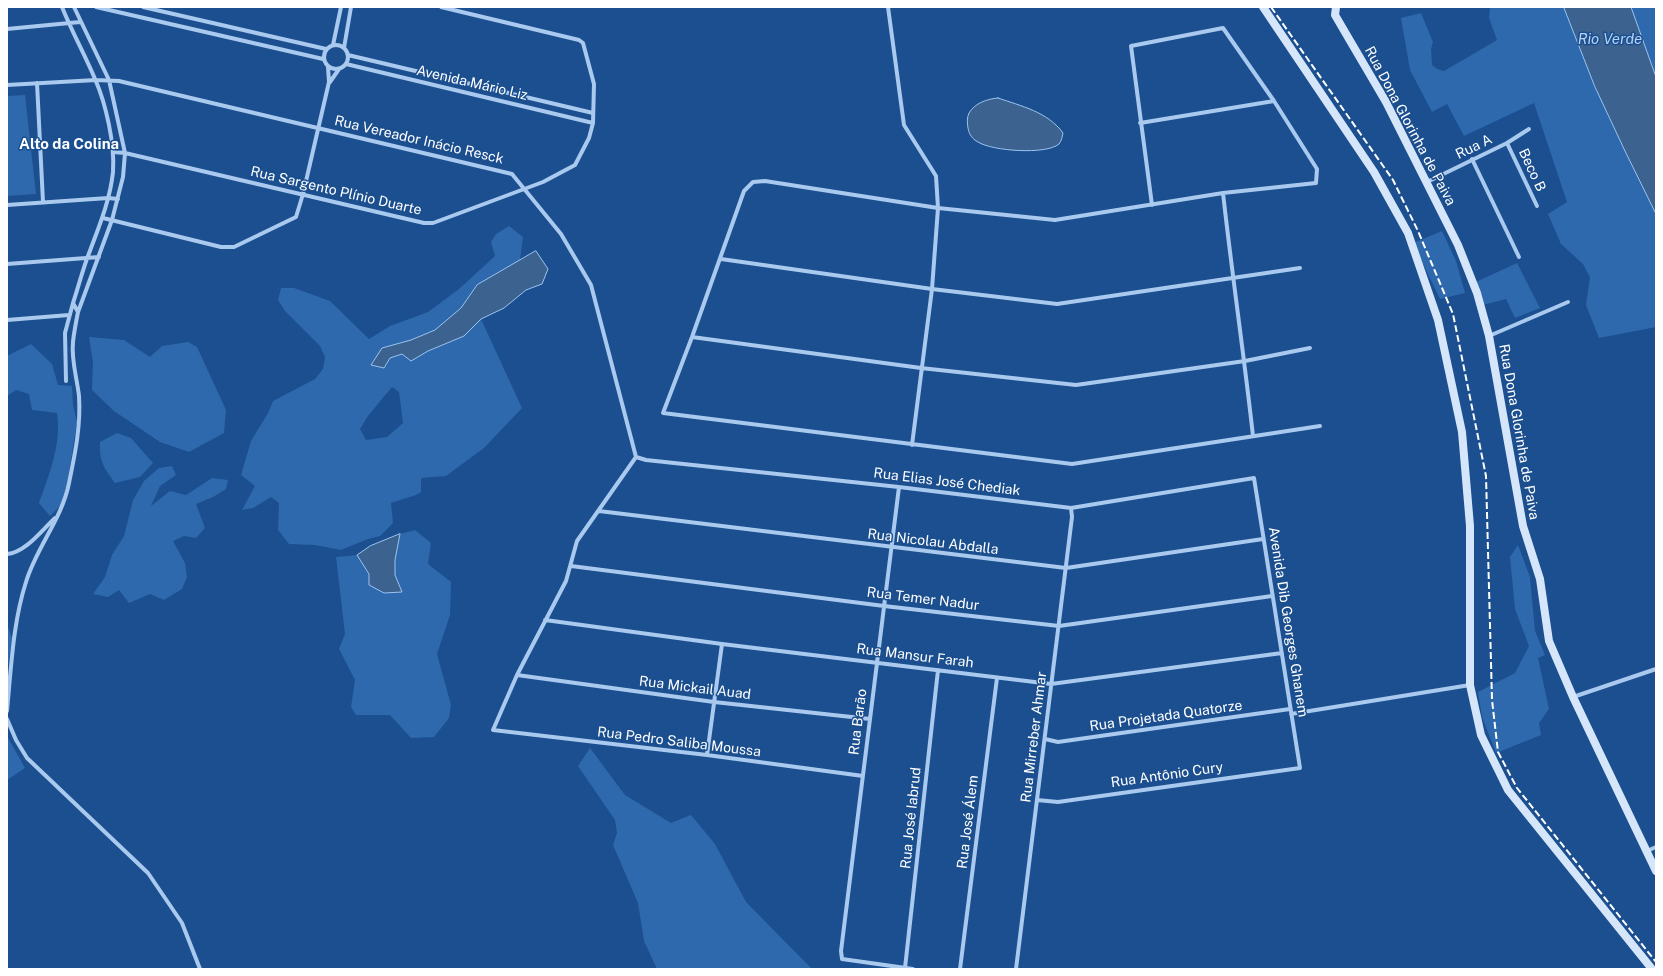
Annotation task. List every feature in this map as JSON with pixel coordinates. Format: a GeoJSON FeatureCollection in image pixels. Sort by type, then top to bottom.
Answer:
{"type":"FeatureCollection","features":[{"type":"Feature","properties":{"kind":"street"},"geometry":{"type":"LineString","coordinates":[[62,7],[96,80],[106,114],[113,152],[113,172],[103,218],[87,258],[69,315],[65,333],[66,381]]}},
{"type":"Feature","properties":{"kind":"street"},"geometry":{"type":"LineString","coordinates":[[7,711],[19,614],[26,583],[32,565],[57,516],[69,485],[77,438],[78,396],[73,343],[78,312],[112,220],[123,177],[125,153],[109,80],[74,7]]}},
{"type":"Feature","properties":{"kind":"street"},"geometry":{"type":"LineString","coordinates":[[96,7],[323,59],[328,67],[329,82],[303,194],[296,217],[234,247],[221,247],[103,218]]}},
{"type":"Feature","properties":{"kind":"street"},"geometry":{"type":"LineString","coordinates":[[143,7],[326,49],[333,45],[341,46],[348,55],[346,64],[339,69],[329,82]]}},
{"type":"Feature","properties":{"kind":"street"},"geometry":{"type":"LineString","coordinates":[[333,45],[341,7]]}},
{"type":"Feature","properties":{"kind":"street"},"geometry":{"type":"LineString","coordinates":[[344,48],[351,7]]}},
{"type":"Feature","properties":{"kind":"street","name":"Rua Sargento Plínio Duarte"},"geometry":{"type":"LineString","coordinates":[[113,152],[125,153],[424,223],[433,223],[543,182],[575,165],[589,138],[593,123],[594,84],[584,43],[579,40],[441,7]]}},
{"type":"Feature","properties":{"kind":"street"},"geometry":{"type":"LineString","coordinates":[[888,7],[904,124],[936,176],[938,208],[932,289],[912,445]]}},
{"type":"Feature","properties":{"kind":"street"},"geometry":{"type":"LineString","coordinates":[[1263,7],[1374,172],[1408,233],[1438,320],[1463,440],[1470,526],[1470,685],[1481,735],[1508,790],[1652,969]]}},
{"type":"Feature","properties":{"kind":"street","name":"Rua Dona Glorinha de Paiva"},"geometry":{"type":"LineString","coordinates":[[1336,7],[1335,15],[1386,102],[1458,245],[1478,293],[1489,336],[1523,526],[1540,579],[1549,641],[1573,697],[1656,871]]}},
{"type":"Feature","properties":{"kind":"street"},"geometry":{"type":"LineString","coordinates":[[7,29],[80,22]]}},
{"type":"Feature","properties":{"kind":"street"},"geometry":{"type":"LineString","coordinates":[[1152,205],[1131,46],[1223,28],[1274,101],[1317,169],[1316,183],[1223,193],[1152,205],[1055,220],[938,208],[765,181],[753,182],[744,191],[721,259],[663,413],[1072,464],[1320,426]]}},
{"type":"Feature","properties":{"kind":"street"},"geometry":{"type":"LineString","coordinates":[[323,59],[326,49]]}},
{"type":"Feature","properties":{"kind":"street","name":"Avenida Mário Liz"},"geometry":{"type":"LineString","coordinates":[[348,55],[593,113]]}},
{"type":"Feature","properties":{"kind":"street","name":"Avenida Mário Liz"},"geometry":{"type":"LineString","coordinates":[[346,64],[593,123]]}},
{"type":"Feature","properties":{"kind":"street"},"geometry":{"type":"LineString","coordinates":[[328,67],[335,70],[339,69]]}},
{"type":"Feature","properties":{"kind":"street","name":"Rua Vereador Inácio Resck"},"geometry":{"type":"LineString","coordinates":[[7,85],[109,80],[512,174],[561,234],[591,285],[636,456]]}},
{"type":"Feature","properties":{"kind":"street"},"geometry":{"type":"LineString","coordinates":[[37,83],[43,202]]}},
{"type":"Feature","properties":{"kind":"street"},"geometry":{"type":"LineString","coordinates":[[1140,123],[1274,101]]}},
{"type":"Feature","properties":{"kind":"street","name":"Rua A"},"geometry":{"type":"LineString","coordinates":[[1426,182],[1507,143],[1529,129]]}},
{"type":"Feature","properties":{"kind":"street","name":"Beco B"},"geometry":{"type":"LineString","coordinates":[[1507,143],[1537,206]]}},
{"type":"Feature","properties":{"kind":"street"},"geometry":{"type":"LineString","coordinates":[[1472,159],[1519,257]]}},
{"type":"Feature","properties":{"kind":"street"},"geometry":{"type":"LineString","coordinates":[[1223,193],[1232,279],[1245,361],[1254,436]]}},
{"type":"Feature","properties":{"kind":"street"},"geometry":{"type":"LineString","coordinates":[[7,205],[108,198],[118,199]]}},
{"type":"Feature","properties":{"kind":"street"},"geometry":{"type":"LineString","coordinates":[[7,264],[99,257]]}},
{"type":"Feature","properties":{"kind":"street"},"geometry":{"type":"LineString","coordinates":[[721,259],[932,289],[1057,304],[1300,268]]}},
{"type":"Feature","properties":{"kind":"street"},"geometry":{"type":"LineString","coordinates":[[1489,336],[1568,302]]}},
{"type":"Feature","properties":{"kind":"street"},"geometry":{"type":"LineString","coordinates":[[73,303],[78,312]]}},
{"type":"Feature","properties":{"kind":"street"},"geometry":{"type":"LineString","coordinates":[[7,320],[69,315]]}},
{"type":"Feature","properties":{"kind":"street"},"geometry":{"type":"LineString","coordinates":[[692,337],[921,368],[1076,385],[1245,361],[1310,348]]}},
{"type":"Feature","properties":{"kind":"street"},"geometry":{"type":"LineString","coordinates":[[517,675],[566,581],[577,541],[636,456]]}},
{"type":"Feature","properties":{"kind":"street","name":"Rua Elias José Chediak"},"geometry":{"type":"LineString","coordinates":[[636,456],[646,460],[899,487],[1071,508],[1254,478]]}},
{"type":"Feature","properties":{"kind":"street","name":"Avenida Dib Georges Ghanem"},"geometry":{"type":"LineString","coordinates":[[1254,478],[1300,768]]}},
{"type":"Feature","properties":{"kind":"street","name":"Rua Barão"},"geometry":{"type":"LineString","coordinates":[[899,487],[841,951],[842,959],[905,968]]}},
{"type":"Feature","properties":{"kind":"street","name":"Rua Mirreber Ahmar"},"geometry":{"type":"LineString","coordinates":[[1016,969],[1066,568],[1072,517],[1071,508]]}},
{"type":"Feature","properties":{"kind":"street","name":"Rua Nicolau Abdalla"},"geometry":{"type":"LineString","coordinates":[[599,511],[892,548],[1066,568],[1263,539]]}},
{"type":"Feature","properties":{"kind":"street"},"geometry":{"type":"LineString","coordinates":[[7,554],[14,554],[22,550],[57,516]]}},
{"type":"Feature","properties":{"kind":"street","name":"Rua Temer Nadur"},"geometry":{"type":"LineString","coordinates":[[571,566],[884,606],[1058,626],[1272,596]]}},
{"type":"Feature","properties":{"kind":"street","name":"Rua Mansur Farah"},"geometry":{"type":"LineString","coordinates":[[545,620],[722,644],[1051,684],[1282,653]]}},
{"type":"Feature","properties":{"kind":"street"},"geometry":{"type":"LineString","coordinates":[[707,755],[722,644]]}},
{"type":"Feature","properties":{"kind":"street"},"geometry":{"type":"LineString","coordinates":[[1573,697],[1656,669]]}},
{"type":"Feature","properties":{"kind":"street","name":"Rua José Iabrud"},"geometry":{"type":"LineString","coordinates":[[905,968],[938,670]]}},
{"type":"Feature","properties":{"kind":"street","name":"Rua Mickail Auad"},"geometry":{"type":"LineString","coordinates":[[517,675],[714,702],[870,719]]}},
{"type":"Feature","properties":{"kind":"street","name":"Rua Pedro Saliba Moussa"},"geometry":{"type":"LineString","coordinates":[[517,675],[493,730],[707,755],[863,776]]}},
{"type":"Feature","properties":{"kind":"street","name":"Rua José Álem"},"geometry":{"type":"LineString","coordinates":[[960,969],[997,678]]}},
{"type":"Feature","properties":{"kind":"street"},"geometry":{"type":"LineString","coordinates":[[1291,714],[1470,685]]}},
{"type":"Feature","properties":{"kind":"street","name":"Rua Projetada Quatorze"},"geometry":{"type":"LineString","coordinates":[[1045,739],[1058,742],[1290,709]]}},
{"type":"Feature","properties":{"kind":"street"},"geometry":{"type":"LineString","coordinates":[[7,719],[16,740],[27,758],[148,873],[182,923],[200,969]]}},
{"type":"Feature","properties":{"kind":"street","name":"Rua Antônio Cury"},"geometry":{"type":"LineString","coordinates":[[1037,800],[1058,802],[1300,768]]}},
{"type":"Feature","properties":{"kind":"street"},"geometry":{"type":"LineString","coordinates":[[1647,850],[1656,847]]}},
{"type":"Feature","properties":{"kind":"street"},"geometry":{"type":"LineString","coordinates":[[905,968],[914,969]]}},
{"type":"Feature","properties":{"kind":"shaded area"},"geometry":{"type":"Polygon","coordinates":[[[1490,7],[1564,7],[1595,87],[1656,214],[1656,327],[1599,338],[1586,305],[1590,277],[1583,264],[1561,244],[1548,214],[1567,202],[1534,103],[1464,136],[1447,104],[1432,112],[1410,70],[1401,18],[1421,13],[1433,42],[1431,49],[1432,65],[1437,69],[1444,71],[1497,40],[1489,18],[1490,7]]]}},
{"type":"Feature","properties":{"kind":"shaded area"},"geometry":{"type":"Polygon","coordinates":[[[1631,7],[1656,7],[1656,77],[1631,7]]]}},
{"type":"Feature","properties":{"kind":"shaded area"},"geometry":{"type":"Polygon","coordinates":[[[25,95],[36,194],[7,196],[7,96],[25,95]]]}},
{"type":"Feature","properties":{"kind":"shaded area"},"geometry":{"type":"Polygon","coordinates":[[[509,226],[523,237],[520,260],[477,285],[461,308],[435,330],[411,340],[382,348],[371,365],[384,368],[390,358],[402,354],[411,361],[428,351],[464,336],[481,319],[522,408],[484,448],[446,476],[421,478],[421,492],[391,503],[393,523],[380,536],[368,539],[341,550],[315,545],[289,544],[278,530],[279,503],[271,497],[253,508],[242,510],[255,486],[241,475],[251,441],[268,413],[273,401],[315,379],[323,369],[325,357],[320,346],[285,311],[278,300],[281,288],[294,288],[330,301],[369,339],[390,326],[428,312],[459,289],[495,256],[491,242],[496,234],[509,226]],[[392,387],[368,416],[360,429],[366,440],[387,437],[403,423],[399,392],[392,387]]]}},
{"type":"Feature","properties":{"kind":"shaded area"},"geometry":{"type":"Polygon","coordinates":[[[1442,231],[1456,261],[1465,293],[1440,299],[1413,243],[1442,231]]]}},
{"type":"Feature","properties":{"kind":"shaded area"},"geometry":{"type":"Polygon","coordinates":[[[1517,263],[1540,308],[1515,318],[1506,299],[1483,305],[1476,282],[1517,263]]]}},
{"type":"Feature","properties":{"kind":"shaded area"},"geometry":{"type":"Polygon","coordinates":[[[89,337],[124,340],[150,357],[162,346],[188,342],[197,347],[226,410],[224,433],[189,452],[160,442],[114,411],[92,390],[93,362],[89,337]]]}},
{"type":"Feature","properties":{"kind":"shaded area"},"geometry":{"type":"Polygon","coordinates":[[[31,344],[52,364],[58,385],[72,386],[73,405],[77,422],[68,479],[61,505],[50,516],[39,503],[54,459],[58,436],[57,413],[32,410],[29,394],[16,390],[7,396],[7,356],[31,344]]]}},
{"type":"Feature","properties":{"kind":"shaded area"},"geometry":{"type":"Polygon","coordinates":[[[117,433],[131,438],[153,463],[140,477],[115,483],[101,459],[100,442],[117,433]]]}},
{"type":"Feature","properties":{"kind":"shaded area"},"geometry":{"type":"Polygon","coordinates":[[[172,466],[176,475],[160,486],[151,506],[170,491],[186,495],[212,478],[228,480],[226,489],[213,497],[196,504],[205,528],[196,538],[184,536],[173,541],[185,563],[187,577],[182,589],[164,600],[150,594],[129,603],[119,590],[108,597],[93,594],[105,577],[112,555],[124,536],[133,500],[144,481],[159,468],[172,466]]]}},
{"type":"Feature","properties":{"kind":"shaded area"},"geometry":{"type":"Polygon","coordinates":[[[415,530],[431,543],[428,564],[451,582],[450,615],[437,654],[451,705],[449,718],[434,737],[411,738],[390,715],[356,715],[351,707],[355,680],[339,649],[345,634],[336,557],[357,555],[369,574],[402,592],[395,575],[395,560],[400,534],[415,530]]]}},
{"type":"Feature","properties":{"kind":"shaded area"},"geometry":{"type":"Polygon","coordinates":[[[1518,545],[1530,577],[1535,631],[1545,655],[1538,658],[1549,709],[1539,723],[1541,735],[1496,753],[1482,717],[1478,692],[1515,673],[1529,646],[1515,609],[1510,557],[1518,545]]]}},
{"type":"Feature","properties":{"kind":"shaded area"},"geometry":{"type":"Polygon","coordinates":[[[7,624],[12,638],[7,673],[7,624]]]}},
{"type":"Feature","properties":{"kind":"shaded area"},"geometry":{"type":"Polygon","coordinates":[[[7,736],[25,768],[7,780],[7,736]]]}},
{"type":"Feature","properties":{"kind":"shaded area"},"geometry":{"type":"Polygon","coordinates":[[[590,748],[625,795],[671,823],[691,815],[715,844],[746,902],[812,969],[657,969],[644,941],[638,903],[613,845],[617,833],[615,820],[578,766],[590,748]]]}},
{"type":"Feature","properties":{"kind":"water","name":"Rio Verde"},"geometry":{"type":"Polygon","coordinates":[[[1564,7],[1631,7],[1656,77],[1656,214],[1595,87],[1564,7]]]}},
{"type":"Feature","properties":{"kind":"water"},"geometry":{"type":"Polygon","coordinates":[[[998,98],[1025,107],[1050,120],[1063,133],[1059,144],[1043,150],[1031,151],[995,148],[976,141],[968,130],[967,120],[969,113],[982,102],[998,98]]]}},
{"type":"Feature","properties":{"kind":"water"},"geometry":{"type":"Polygon","coordinates":[[[536,251],[548,269],[542,284],[526,290],[504,308],[481,319],[464,336],[428,351],[411,361],[402,354],[390,358],[384,368],[371,365],[382,348],[411,340],[435,330],[461,308],[477,285],[536,251]]]}},
{"type":"Feature","properties":{"kind":"water"},"geometry":{"type":"Polygon","coordinates":[[[400,534],[395,560],[395,575],[402,592],[384,593],[369,585],[369,574],[357,555],[370,546],[400,534]]]}},
{"type":"Feature","properties":{"kind":"railway"},"geometry":{"type":"LineString","coordinates":[[1271,7],[1393,180],[1418,231],[1453,314],[1486,476],[1492,700],[1498,752],[1517,788],[1656,962]]}},
{"type":"Feature","properties":{"kind":"district","name":"Alto da Colina"},"geometry":{"type":"Point","coordinates":[69,144]}}]}
